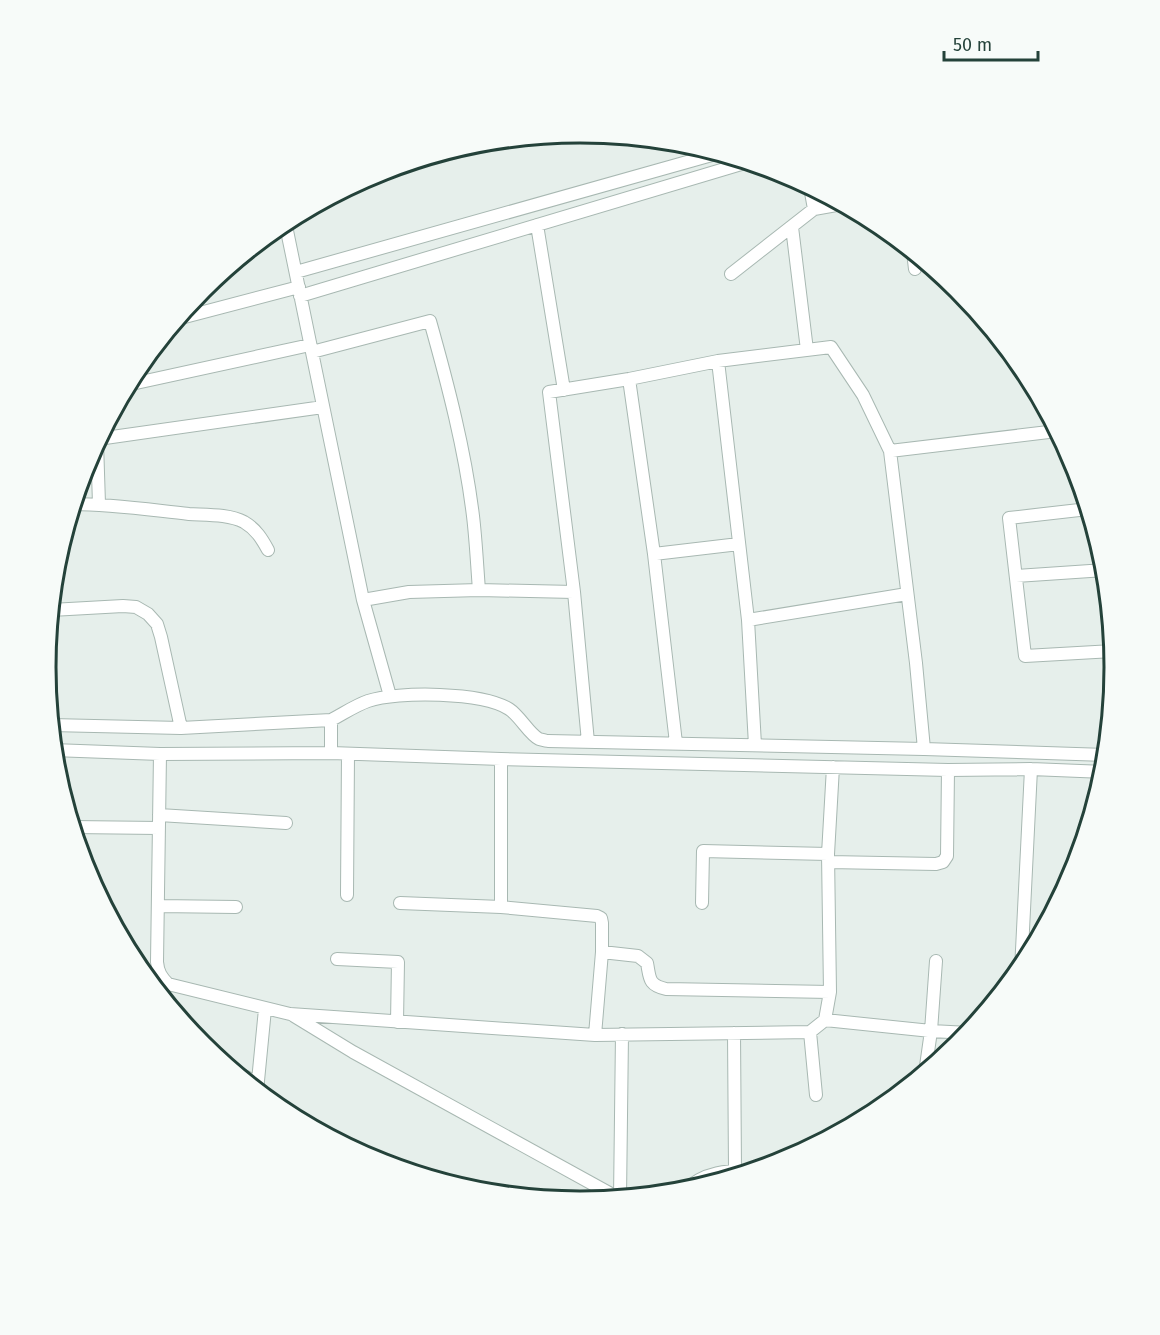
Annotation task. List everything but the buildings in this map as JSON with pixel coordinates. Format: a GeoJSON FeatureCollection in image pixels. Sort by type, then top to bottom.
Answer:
{"type":"FeatureCollection","features":[{"type":"Feature","properties":{"kind":"street"},"geometry":{"type":"LineString","coordinates":[[296,272],[702,158]]}},
{"type":"Feature","properties":{"kind":"street"},"geometry":{"type":"LineString","coordinates":[[192,316],[300,292],[734,166]]}},
{"type":"Feature","properties":{"kind":"street"},"geometry":{"type":"LineString","coordinates":[[812,197],[814,209]]}},
{"type":"Feature","properties":{"kind":"street"},"geometry":{"type":"LineString","coordinates":[[731,274],[814,209],[829,206]]}},
{"type":"Feature","properties":{"kind":"street"},"geometry":{"type":"LineString","coordinates":[[537,225],[564,390]]}},
{"type":"Feature","properties":{"kind":"street"},"geometry":{"type":"LineString","coordinates":[[792,227],[807,350]]}},
{"type":"Feature","properties":{"kind":"street"},"geometry":{"type":"LineString","coordinates":[[287,232],[363,600],[390,696]]}},
{"type":"Feature","properties":{"kind":"street"},"geometry":{"type":"LineString","coordinates":[[914,264],[915,269]]}},
{"type":"Feature","properties":{"kind":"street"},"geometry":{"type":"LineString","coordinates":[[140,382],[430,321],[450,391],[467,475],[479,590]]}},
{"type":"Feature","properties":{"kind":"street"},"geometry":{"type":"LineString","coordinates":[[588,742],[574,592],[549,392],[718,361],[831,347],[863,395],[890,452],[924,749]]}},
{"type":"Feature","properties":{"kind":"street"},"geometry":{"type":"LineString","coordinates":[[718,361],[748,620],[755,745]]}},
{"type":"Feature","properties":{"kind":"street"},"geometry":{"type":"LineString","coordinates":[[629,379],[654,554],[676,743]]}},
{"type":"Feature","properties":{"kind":"street"},"geometry":{"type":"LineString","coordinates":[[108,439],[323,407]]}},
{"type":"Feature","properties":{"kind":"street"},"geometry":{"type":"LineString","coordinates":[[890,452],[1048,432]]}},
{"type":"Feature","properties":{"kind":"street"},"geometry":{"type":"LineString","coordinates":[[98,460],[99,504]]}},
{"type":"Feature","properties":{"kind":"street"},"geometry":{"type":"LineString","coordinates":[[81,504],[99,504],[241,521],[261,536],[268,550]]}},
{"type":"Feature","properties":{"kind":"street"},"geometry":{"type":"LineString","coordinates":[[1080,510],[1009,518],[1025,656],[1104,652]]}},
{"type":"Feature","properties":{"kind":"street"},"geometry":{"type":"LineString","coordinates":[[654,554],[739,544]]}},
{"type":"Feature","properties":{"kind":"street"},"geometry":{"type":"LineString","coordinates":[[1016,576],[1095,571]]}},
{"type":"Feature","properties":{"kind":"street"},"geometry":{"type":"LineString","coordinates":[[363,600],[409,592],[479,590],[574,592]]}},
{"type":"Feature","properties":{"kind":"street"},"geometry":{"type":"LineString","coordinates":[[748,620],[907,594]]}},
{"type":"Feature","properties":{"kind":"street"},"geometry":{"type":"LineString","coordinates":[[59,610],[123,606],[136,608],[148,614],[159,630],[181,728]]}},
{"type":"Feature","properties":{"kind":"street"},"geometry":{"type":"LineString","coordinates":[[59,725],[181,728],[331,720],[368,701],[390,696],[422,694],[477,698],[494,702],[510,710],[532,734],[548,741],[1097,755]]}},
{"type":"Feature","properties":{"kind":"street"},"geometry":{"type":"LineString","coordinates":[[331,720],[331,753]]}},
{"type":"Feature","properties":{"kind":"street"},"geometry":{"type":"LineString","coordinates":[[531,760],[532,734]]}},
{"type":"Feature","properties":{"kind":"street"},"geometry":{"type":"LineString","coordinates":[[63,750],[160,754],[331,753],[531,760],[1094,772]]}},
{"type":"Feature","properties":{"kind":"street"},"geometry":{"type":"LineString","coordinates":[[160,754],[157,962],[161,978],[168,984],[290,1014],[595,1035],[810,1032],[825,1020],[830,992],[829,858],[833,767]]}},
{"type":"Feature","properties":{"kind":"street"},"geometry":{"type":"LineString","coordinates":[[347,895],[348,754]]}},
{"type":"Feature","properties":{"kind":"street"},"geometry":{"type":"LineString","coordinates":[[501,759],[501,907]]}},
{"type":"Feature","properties":{"kind":"street"},"geometry":{"type":"LineString","coordinates":[[1022,949],[1031,769]]}},
{"type":"Feature","properties":{"kind":"street"},"geometry":{"type":"LineString","coordinates":[[702,903],[703,851],[936,864],[944,862],[947,856],[948,770]]}},
{"type":"Feature","properties":{"kind":"street"},"geometry":{"type":"LineString","coordinates":[[80,826],[159,821],[286,823]]}},
{"type":"Feature","properties":{"kind":"street"},"geometry":{"type":"LineString","coordinates":[[400,903],[501,907],[601,918],[602,952],[595,1035]]}},
{"type":"Feature","properties":{"kind":"street"},"geometry":{"type":"LineString","coordinates":[[158,906],[236,907]]}},
{"type":"Feature","properties":{"kind":"street"},"geometry":{"type":"LineString","coordinates":[[602,952],[638,956],[647,963],[652,982],[656,987],[666,989],[830,992]]}},
{"type":"Feature","properties":{"kind":"street"},"geometry":{"type":"LineString","coordinates":[[337,959],[398,962],[397,1022]]}},
{"type":"Feature","properties":{"kind":"street"},"geometry":{"type":"LineString","coordinates":[[927,1061],[936,960]]}},
{"type":"Feature","properties":{"kind":"street"},"geometry":{"type":"LineString","coordinates":[[258,1082],[265,1008]]}},
{"type":"Feature","properties":{"kind":"street"},"geometry":{"type":"LineString","coordinates":[[290,1014],[363,1058],[608,1191]]}},
{"type":"Feature","properties":{"kind":"street"},"geometry":{"type":"LineString","coordinates":[[825,1020],[956,1032]]}},
{"type":"Feature","properties":{"kind":"street"},"geometry":{"type":"LineString","coordinates":[[810,1032],[816,1095]]}},
{"type":"Feature","properties":{"kind":"street"},"geometry":{"type":"LineString","coordinates":[[734,1033],[735,1168]]}},
{"type":"Feature","properties":{"kind":"street"},"geometry":{"type":"LineString","coordinates":[[620,1190],[622,1034]]}}]}
